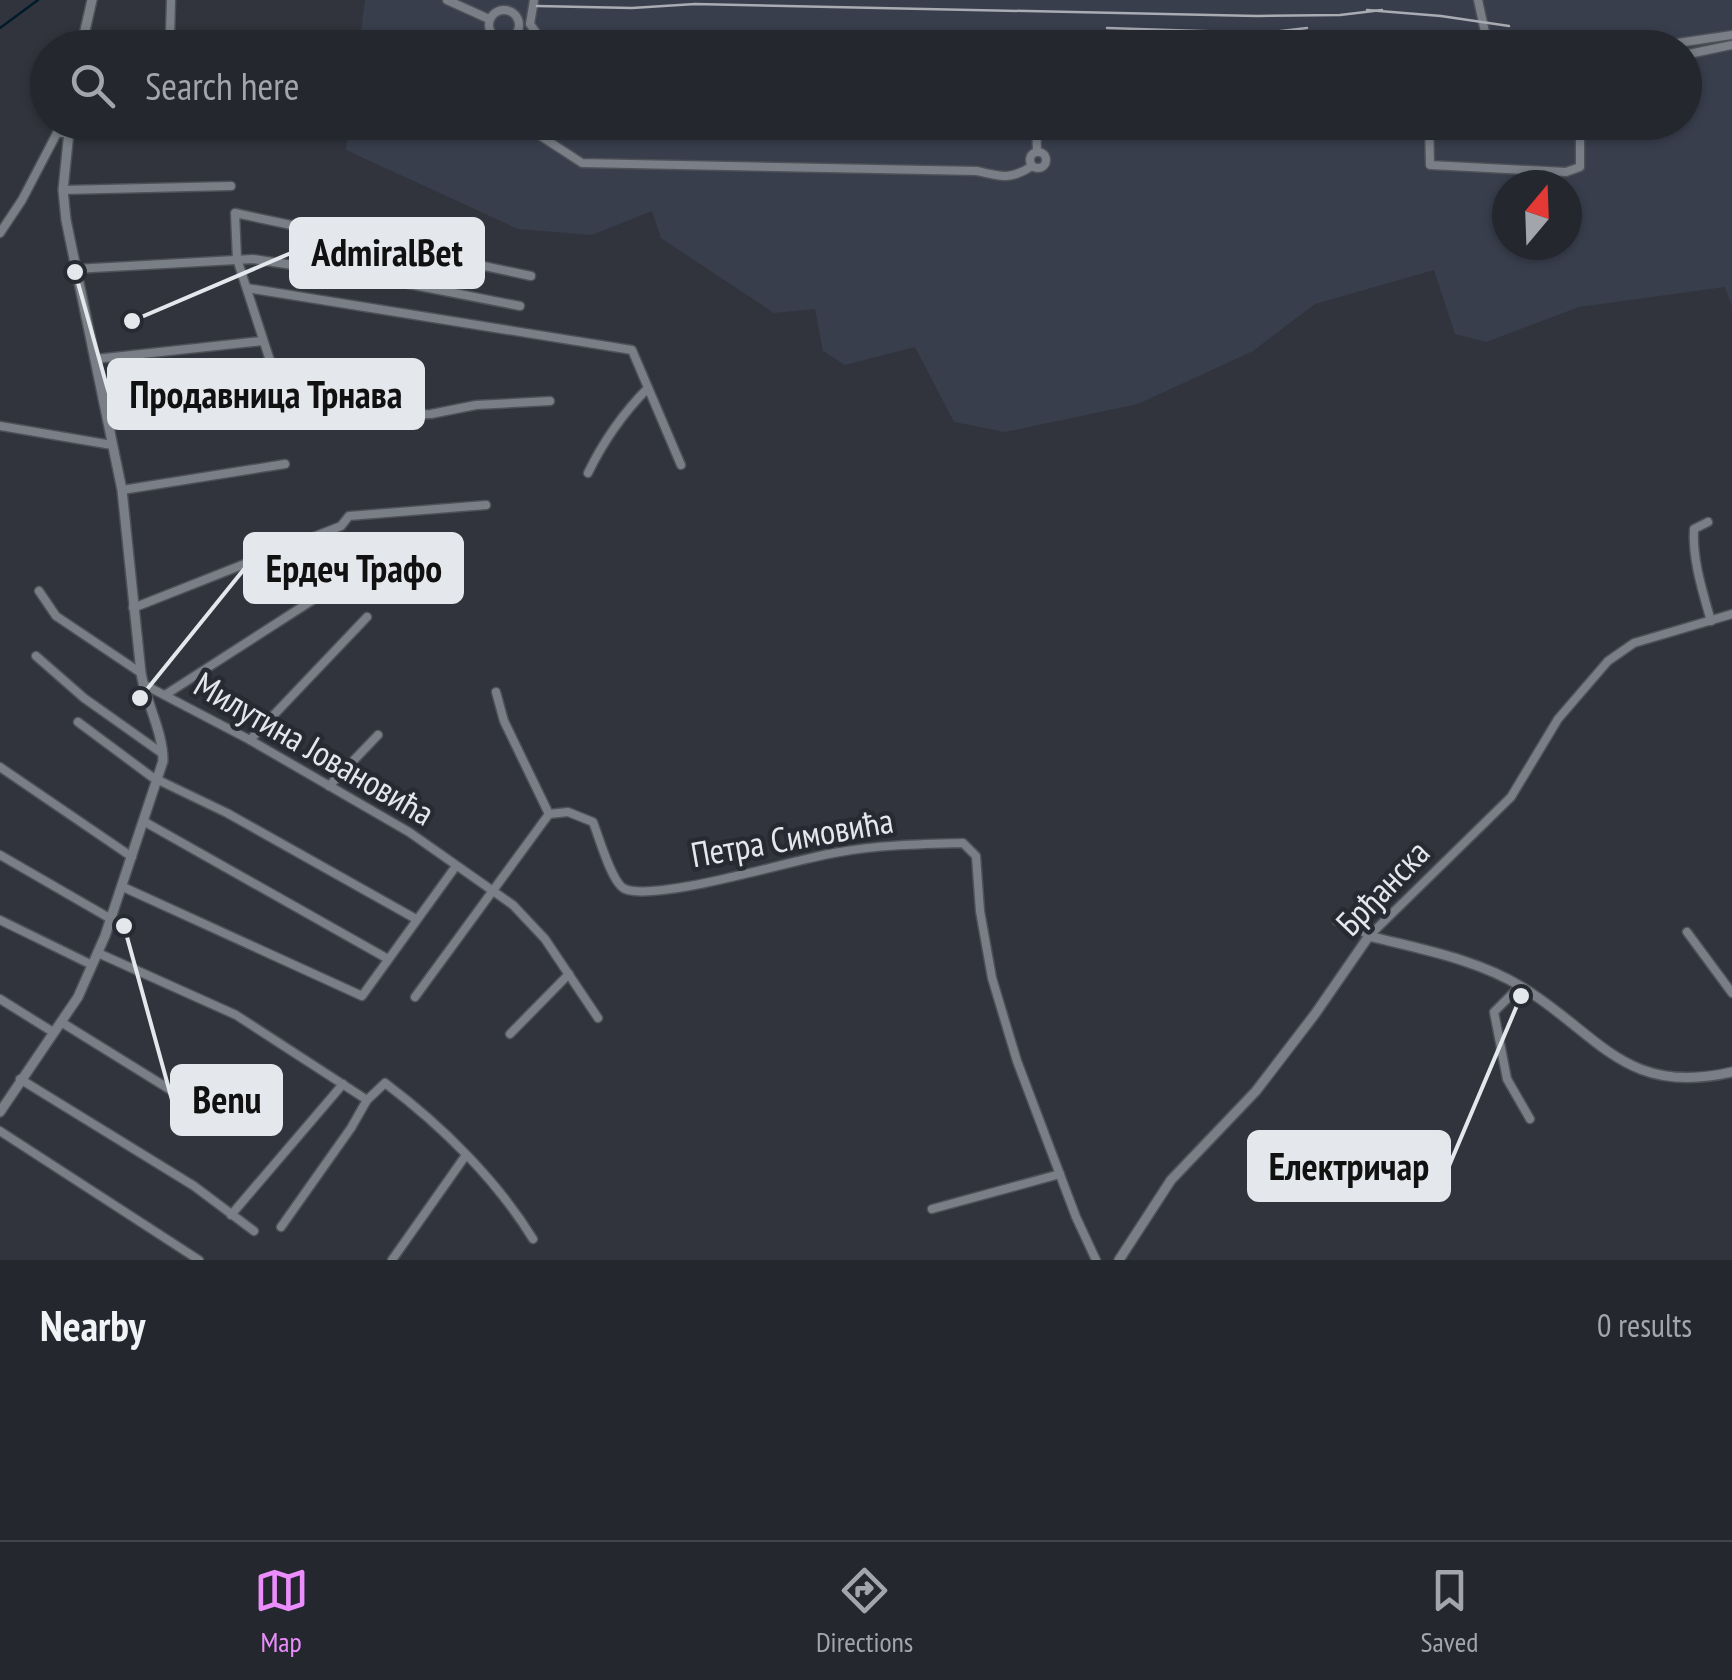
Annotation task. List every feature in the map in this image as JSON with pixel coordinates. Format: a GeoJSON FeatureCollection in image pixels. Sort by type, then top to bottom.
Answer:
{"type":"FeatureCollection","features":[{"type":"Feature","properties":{"kind":"street"},"geometry":{"type":"LineString","coordinates":[[84,30],[92,0]]}},
{"type":"Feature","properties":{"kind":"street"},"geometry":{"type":"LineString","coordinates":[[170,0],[170,30]]}},
{"type":"Feature","properties":{"kind":"street"},"geometry":{"type":"LineString","coordinates":[[448,0],[489,19]]}},
{"type":"Feature","properties":{"kind":"street"},"geometry":{"type":"LineString","coordinates":[[489,19],[520,0]]}},
{"type":"Feature","properties":{"kind":"street"},"geometry":{"type":"LineString","coordinates":[[534,0],[530,24],[534,30]]}},
{"type":"Feature","properties":{"kind":"street"},"geometry":{"type":"LineString","coordinates":[[1478,0],[1485,30]]}},
{"type":"Feature","properties":{"kind":"street"},"geometry":{"type":"LineString","coordinates":[[505,7],[519,22],[518,30]]}},
{"type":"Feature","properties":{"kind":"street"},"geometry":{"type":"LineString","coordinates":[[489,19],[491,30]]}},
{"type":"Feature","properties":{"kind":"street"},"geometry":{"type":"LineString","coordinates":[[1702,39],[1732,35]]}},
{"type":"Feature","properties":{"kind":"street"},"geometry":{"type":"LineString","coordinates":[[1702,51],[1732,45]]}},
{"type":"Feature","properties":{"kind":"street"},"geometry":{"type":"LineString","coordinates":[[0,233],[53,140]]}},
{"type":"Feature","properties":{"kind":"street"},"geometry":{"type":"LineString","coordinates":[[0,1112],[78,997],[98,954],[159,780],[163,754],[142,678],[122,490],[75,269],[63,190],[68,140]]}},
{"type":"Feature","properties":{"kind":"street"},"geometry":{"type":"LineString","coordinates":[[546,140],[582,163],[977,171],[1007,178],[1032,166],[1030,156],[1037,151],[1037,140]]}},
{"type":"Feature","properties":{"kind":"street"},"geometry":{"type":"LineString","coordinates":[[1429,140],[1430,165],[1566,172],[1580,167],[1580,140]]}},
{"type":"Feature","properties":{"kind":"street"},"geometry":{"type":"LineString","coordinates":[[63,190],[231,186]]}},
{"type":"Feature","properties":{"kind":"street"},"geometry":{"type":"LineString","coordinates":[[532,276],[235,212],[237,259],[289,419],[431,414],[476,405],[550,402]]}},
{"type":"Feature","properties":{"kind":"street"},"geometry":{"type":"LineString","coordinates":[[75,269],[237,259],[378,278],[520,306]]}},
{"type":"Feature","properties":{"kind":"street"},"geometry":{"type":"LineString","coordinates":[[246,288],[632,350],[682,465]]}},
{"type":"Feature","properties":{"kind":"street"},"geometry":{"type":"LineString","coordinates":[[96,360],[262,341]]}},
{"type":"Feature","properties":{"kind":"street"},"geometry":{"type":"LineString","coordinates":[[105,406],[276,382]]}},
{"type":"Feature","properties":{"kind":"street"},"geometry":{"type":"LineString","coordinates":[[588,472],[609,433],[648,388]]}},
{"type":"Feature","properties":{"kind":"street"},"geometry":{"type":"LineString","coordinates":[[0,426],[112,445]]}},
{"type":"Feature","properties":{"kind":"street"},"geometry":{"type":"LineString","coordinates":[[122,490],[285,464]]}},
{"type":"Feature","properties":{"kind":"street"},"geometry":{"type":"LineString","coordinates":[[133,608],[341,526],[349,516],[486,505]]}},
{"type":"Feature","properties":{"kind":"street"},"geometry":{"type":"LineString","coordinates":[[1708,522],[1694,529],[1694,540],[1701,586],[1712,621]]}},
{"type":"Feature","properties":{"kind":"street"},"geometry":{"type":"LineString","coordinates":[[165,695],[333,587]]}},
{"type":"Feature","properties":{"kind":"street","name":"Милутина Јовановића"},"geometry":{"type":"LineString","coordinates":[[39,591],[56,616],[165,695],[409,832],[513,905],[544,939],[598,1018]]}},
{"type":"Feature","properties":{"kind":"street","name":"Брђанска"},"geometry":{"type":"LineString","coordinates":[[1119,1260],[1171,1180],[1256,1091],[1316,1014],[1369,936],[1511,797],[1558,719],[1608,661],[1634,643],[1732,614]]}},
{"type":"Feature","properties":{"kind":"street"},"geometry":{"type":"LineString","coordinates":[[250,740],[367,617]]}},
{"type":"Feature","properties":{"kind":"street"},"geometry":{"type":"LineString","coordinates":[[36,656],[84,698],[163,754]]}},
{"type":"Feature","properties":{"kind":"street"},"geometry":{"type":"LineString","coordinates":[[415,997],[550,814],[504,721],[496,692]]}},
{"type":"Feature","properties":{"kind":"street"},"geometry":{"type":"LineString","coordinates":[[78,722],[152,778],[228,813],[416,919]]}},
{"type":"Feature","properties":{"kind":"street"},"geometry":{"type":"LineString","coordinates":[[329,786],[378,736]]}},
{"type":"Feature","properties":{"kind":"street"},"geometry":{"type":"LineString","coordinates":[[0,767],[132,857]]}},
{"type":"Feature","properties":{"kind":"street","name":"Петра Симовића"},"geometry":{"type":"LineString","coordinates":[[550,814],[568,812],[593,822],[617,884],[627,890],[658,894],[832,853],[897,844],[963,843],[976,856],[980,911],[992,978],[1017,1061],[1096,1260]]}},
{"type":"Feature","properties":{"kind":"street"},"geometry":{"type":"LineString","coordinates":[[145,822],[388,960]]}},
{"type":"Feature","properties":{"kind":"street"},"geometry":{"type":"LineString","coordinates":[[0,855],[111,919]]}},
{"type":"Feature","properties":{"kind":"street","name":"Милутина Јовановића"},"geometry":{"type":"LineString","coordinates":[[123,887],[362,996],[456,866]]}},
{"type":"Feature","properties":{"kind":"street"},"geometry":{"type":"LineString","coordinates":[[0,920],[92,964]]}},
{"type":"Feature","properties":{"kind":"street"},"geometry":{"type":"LineString","coordinates":[[1337,922],[1348,920],[1369,936],[1452,958],[1520,986],[1624,1064],[1692,1077],[1732,1072]]}},
{"type":"Feature","properties":{"kind":"street"},"geometry":{"type":"LineString","coordinates":[[1687,932],[1732,993]]}},
{"type":"Feature","properties":{"kind":"street"},"geometry":{"type":"LineString","coordinates":[[98,954],[236,1015],[367,1100]]}},
{"type":"Feature","properties":{"kind":"street"},"geometry":{"type":"LineString","coordinates":[[510,1034],[569,974]]}},
{"type":"Feature","properties":{"kind":"street"},"geometry":{"type":"LineString","coordinates":[[1520,986],[1494,1012],[1507,1079],[1530,1120]]}},
{"type":"Feature","properties":{"kind":"street"},"geometry":{"type":"LineString","coordinates":[[0,999],[54,1032]]}},
{"type":"Feature","properties":{"kind":"street"},"geometry":{"type":"LineString","coordinates":[[62,1022],[224,1123]]}},
{"type":"Feature","properties":{"kind":"street"},"geometry":{"type":"LineString","coordinates":[[20,1079],[194,1186],[254,1231]]}},
{"type":"Feature","properties":{"kind":"street"},"geometry":{"type":"LineString","coordinates":[[281,1227],[367,1100],[385,1083],[466,1155],[512,1206],[533,1239]]}},
{"type":"Feature","properties":{"kind":"street"},"geometry":{"type":"LineString","coordinates":[[231,1215],[343,1084]]}},
{"type":"Feature","properties":{"kind":"street"},"geometry":{"type":"LineString","coordinates":[[0,1131],[199,1260]]}},
{"type":"Feature","properties":{"kind":"street"},"geometry":{"type":"LineString","coordinates":[[392,1260],[466,1155]]}},
{"type":"Feature","properties":{"kind":"street"},"geometry":{"type":"LineString","coordinates":[[932,1209],[1060,1174]]}},
{"type":"Feature","properties":{"kind":"shaded area"},"geometry":{"type":"Polygon","coordinates":[[[365,0],[1732,0],[1732,307],[1725,287],[1579,307],[1486,342],[1455,334],[1434,270],[1315,304],[1253,351],[1138,404],[1005,432],[954,422],[915,347],[845,365],[823,351],[815,309],[774,313],[661,238],[652,211],[592,235],[518,229],[346,150],[347,140],[1702,140],[1702,30],[361,30],[365,0]]]}},
{"type":"Feature","properties":{"kind":"waterway"},"geometry":{"type":"LineString","coordinates":[[0,28],[38,0]]}},
{"type":"Feature","properties":{"kind":"railway"},"geometry":{"type":"LineString","coordinates":[[537,6],[632,8],[695,4],[1257,16],[1382,10]]}},
{"type":"Feature","properties":{"kind":"railway"},"geometry":{"type":"LineString","coordinates":[[1367,10],[1509,26]]}},
{"type":"Feature","properties":{"kind":"railway"},"geometry":{"type":"LineString","coordinates":[[1107,28],[1170,30]]}},
{"type":"Feature","properties":{"kind":"railway"},"geometry":{"type":"LineString","coordinates":[[1290,30],[1307,28]]}},
{"type":"Feature","properties":{"kind":"place","name":"Продавница Трнава"},"geometry":{"type":"Point","coordinates":[75,272]}},
{"type":"Feature","properties":{"kind":"place","name":"AdmiralBet"},"geometry":{"type":"Point","coordinates":[132,321]}},
{"type":"Feature","properties":{"kind":"place","name":"Ердеч Трафо"},"geometry":{"type":"Point","coordinates":[140,698]}},
{"type":"Feature","properties":{"kind":"place","name":"Benu"},"geometry":{"type":"Point","coordinates":[124,926]}},
{"type":"Feature","properties":{"kind":"place","name":"Електричар"},"geometry":{"type":"Point","coordinates":[1521,996]}}]}
